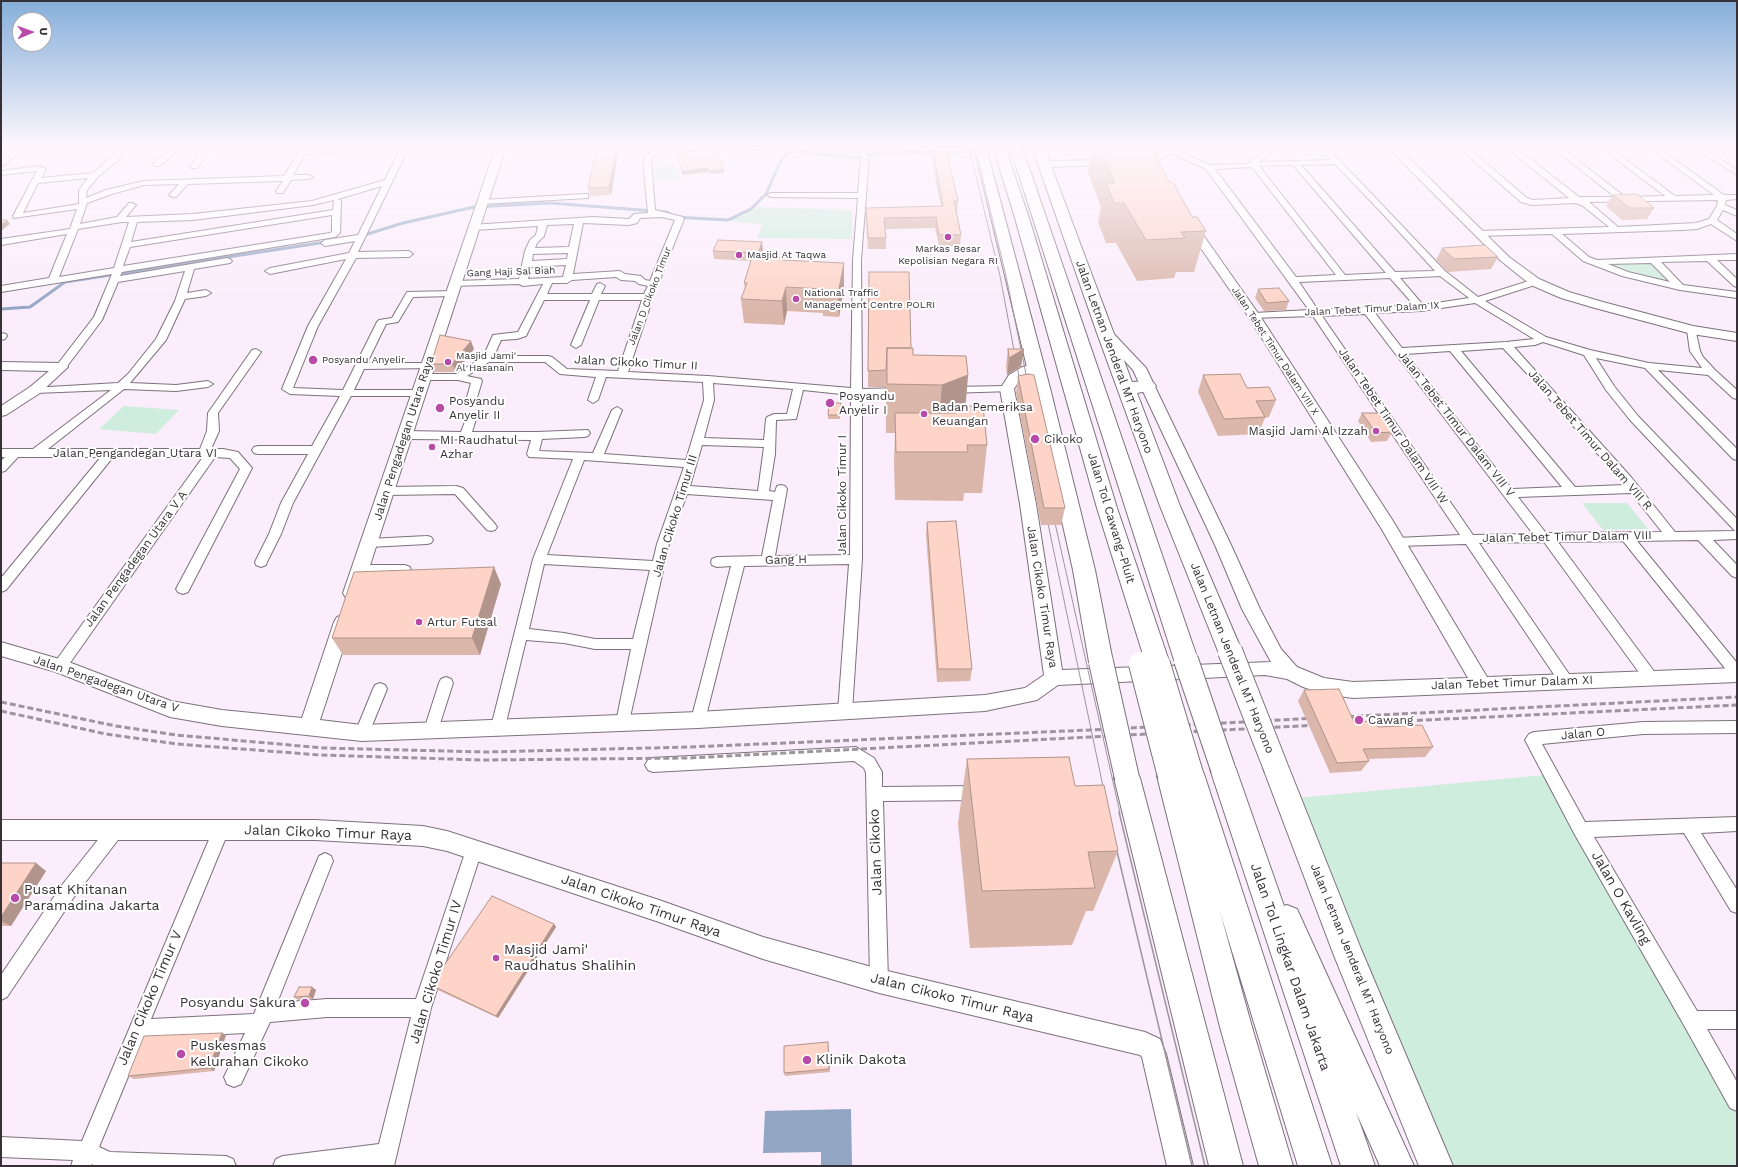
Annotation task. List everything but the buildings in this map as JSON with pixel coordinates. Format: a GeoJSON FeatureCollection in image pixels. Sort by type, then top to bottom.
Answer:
{"type":"FeatureCollection","features":[{"type":"Feature","properties":{"kind":"highway"},"geometry":{"type":"LineString","coordinates":[[994,201],[1041,388],[1084,570],[1101,662],[1127,778],[1226,1166]]}},
{"type":"Feature","properties":{"kind":"highway","name":"Jalan Tol Cawang–Pluit"},"geometry":{"type":"LineString","coordinates":[[1019,201],[1022,218],[1107,508],[1180,775]]}},
{"type":"Feature","properties":{"kind":"highway","name":"Jalan Tol Cawang–Pluit"},"geometry":{"type":"LineString","coordinates":[[1026,201],[1227,781]]}},
{"type":"Feature","properties":{"kind":"highway","name":"Jalan Letnan Jenderal MT Haryono"},"geometry":{"type":"LineString","coordinates":[[1058,201],[1170,506],[1230,651],[1348,953],[1436,1166]]}},
{"type":"Feature","properties":{"kind":"highway"},"geometry":{"type":"LineString","coordinates":[[1127,391],[1136,386],[1147,386]]}},
{"type":"Feature","properties":{"kind":"highway"},"geometry":{"type":"LineString","coordinates":[[1180,775],[1236,1027],[1276,1166]]}},
{"type":"Feature","properties":{"kind":"highway"},"geometry":{"type":"LineString","coordinates":[[1180,775],[1315,1166]]}},
{"type":"Feature","properties":{"kind":"highway"},"geometry":{"type":"LineString","coordinates":[[1227,781],[1397,1166]]}},
{"type":"Feature","properties":{"kind":"highway","name":"Jalan Tol Lingkar Dalam Jakarta"},"geometry":{"type":"LineString","coordinates":[[1227,781],[1358,1166]]}},
{"type":"Feature","properties":{"kind":"street"},"geometry":{"type":"LineString","coordinates":[[25,201],[17,216],[90,201]]}},
{"type":"Feature","properties":{"kind":"street"},"geometry":{"type":"LineString","coordinates":[[120,219],[130,201]]}},
{"type":"Feature","properties":{"kind":"street"},"geometry":{"type":"LineString","coordinates":[[1,250],[3,242],[120,219],[134,220],[181,218],[300,205],[315,201]]}},
{"type":"Feature","properties":{"kind":"street"},"geometry":{"type":"LineString","coordinates":[[116,275],[332,235],[336,233],[337,201]]}},
{"type":"Feature","properties":{"kind":"street"},"geometry":{"type":"LineString","coordinates":[[378,201],[352,255],[313,326],[287,389],[290,391],[419,394]]}},
{"type":"Feature","properties":{"kind":"street","name":"Jalan Pengadegan Utara Raya"},"geometry":{"type":"LineString","coordinates":[[308,728],[482,201]]}},
{"type":"Feature","properties":{"kind":"street"},"geometry":{"type":"LineString","coordinates":[[481,205],[522,201]]}},
{"type":"Feature","properties":{"kind":"street"},"geometry":{"type":"LineString","coordinates":[[650,201],[651,210],[664,215]]}},
{"type":"Feature","properties":{"kind":"street","name":"Jalan Cikoko Timur I"},"geometry":{"type":"LineString","coordinates":[[845,712],[856,559],[857,260],[862,201]]}},
{"type":"Feature","properties":{"kind":"street","name":"Jalan Tebet Timur Dalam VIII W"},"geometry":{"type":"LineString","coordinates":[[1235,201],[1317,313],[1566,681]]}},
{"type":"Feature","properties":{"kind":"street"},"geometry":{"type":"LineString","coordinates":[[1283,201],[1342,277]]}},
{"type":"Feature","properties":{"kind":"street"},"geometry":{"type":"LineString","coordinates":[[1329,201],[1421,308]]}},
{"type":"Feature","properties":{"kind":"street"},"geometry":{"type":"LineString","coordinates":[[1374,201],[1442,273],[1478,300],[1542,339],[1588,353],[1649,366],[1711,372]]}},
{"type":"Feature","properties":{"kind":"street"},"geometry":{"type":"LineString","coordinates":[[1446,201],[1505,259],[1535,282],[1565,295],[1592,303],[1692,330],[1737,337]]}},
{"type":"Feature","properties":{"kind":"street"},"geometry":{"type":"LineString","coordinates":[[1527,201],[1535,204],[1562,201]]}},
{"type":"Feature","properties":{"kind":"street"},"geometry":{"type":"LineString","coordinates":[[1580,201],[1586,204],[1615,228]]}},
{"type":"Feature","properties":{"kind":"street"},"geometry":{"type":"LineString","coordinates":[[1715,201],[1721,202],[1737,213]]}},
{"type":"Feature","properties":{"kind":"street"},"geometry":{"type":"LineString","coordinates":[[1479,234],[1697,226],[1712,221],[1721,202]]}},
{"type":"Feature","properties":{"kind":"street"},"geometry":{"type":"LineString","coordinates":[[53,281],[83,204]]}},
{"type":"Feature","properties":{"kind":"street"},"geometry":{"type":"LineString","coordinates":[[126,246],[337,212]]}},
{"type":"Feature","properties":{"kind":"street","name":"Jalan Tebet Timur Dalam VIII X"},"geometry":{"type":"LineString","coordinates":[[1183,214],[1254,316],[1397,542],[1482,685]]}},
{"type":"Feature","properties":{"kind":"street"},"geometry":{"type":"LineString","coordinates":[[474,227],[593,220],[629,222],[634,221],[637,216],[664,215]]}},
{"type":"Feature","properties":{"kind":"street","name":"Jalan D Cikoko Timur"},"geometry":{"type":"LineString","coordinates":[[622,375],[648,297],[679,218],[664,215]]}},
{"type":"Feature","properties":{"kind":"street"},"geometry":{"type":"LineString","coordinates":[[1,412],[35,390],[61,367],[99,318],[116,275],[134,220]]}},
{"type":"Feature","properties":{"kind":"street"},"geometry":{"type":"LineString","coordinates":[[567,279],[580,221]]}},
{"type":"Feature","properties":{"kind":"street"},"geometry":{"type":"LineString","coordinates":[[1712,221],[1737,238]]}},
{"type":"Feature","properties":{"kind":"street"},"geometry":{"type":"LineString","coordinates":[[523,283],[529,252],[533,242],[540,236],[544,224]]}},
{"type":"Feature","properties":{"kind":"street"},"geometry":{"type":"LineString","coordinates":[[1554,231],[1579,253],[1594,262],[1624,274],[1680,287],[1737,295]]}},
{"type":"Feature","properties":{"kind":"street"},"geometry":{"type":"LineString","coordinates":[[1,289],[53,281],[190,268],[362,235]]}},
{"type":"Feature","properties":{"kind":"street"},"geometry":{"type":"LineString","coordinates":[[529,252],[574,250]]}},
{"type":"Feature","properties":{"kind":"street"},"geometry":{"type":"LineString","coordinates":[[270,271],[352,255],[409,254]]}},
{"type":"Feature","properties":{"kind":"street"},"geometry":{"type":"LineString","coordinates":[[1594,262],[1737,257]]}},
{"type":"Feature","properties":{"kind":"street"},"geometry":{"type":"LineString","coordinates":[[1709,258],[1737,284]]}},
{"type":"Feature","properties":{"kind":"street"},"geometry":{"type":"LineString","coordinates":[[1653,260],[1680,287]]}},
{"type":"Feature","properties":{"kind":"street"},"geometry":{"type":"LineString","coordinates":[[526,264],[571,262]]}},
{"type":"Feature","properties":{"kind":"street"},"geometry":{"type":"LineString","coordinates":[[36,453],[109,397],[132,376],[160,340],[181,297],[190,268]]}},
{"type":"Feature","properties":{"kind":"street"},"geometry":{"type":"LineString","coordinates":[[1294,280],[1442,273]]}},
{"type":"Feature","properties":{"kind":"street","name":"Gang Haji Sal Biah"},"geometry":{"type":"LineString","coordinates":[[360,366],[382,322],[395,319],[409,295],[454,289],[548,282],[620,274],[620,277],[638,278],[642,282],[654,284]]}},
{"type":"Feature","properties":{"kind":"street"},"geometry":{"type":"LineString","coordinates":[[458,377],[487,359],[497,337],[517,336],[522,334],[542,297],[548,282]]}},
{"type":"Feature","properties":{"kind":"street","name":"Jalan Tebet Timur Dalam IX"},"geometry":{"type":"LineString","coordinates":[[1254,316],[1421,308],[1478,300],[1535,282]]}},
{"type":"Feature","properties":{"kind":"street"},"geometry":{"type":"LineString","coordinates":[[576,345],[600,286]]}},
{"type":"Feature","properties":{"kind":"street"},"geometry":{"type":"LineString","coordinates":[[181,297],[206,293]]}},
{"type":"Feature","properties":{"kind":"street"},"geometry":{"type":"LineString","coordinates":[[542,297],[648,297]]}},
{"type":"Feature","properties":{"kind":"street","name":"Jalan Tebet Timur Dalam VIII V"},"geometry":{"type":"LineString","coordinates":[[1368,311],[1509,493],[1546,538],[1651,678]]}},
{"type":"Feature","properties":{"kind":"street"},"geometry":{"type":"LineString","coordinates":[[1692,330],[1695,351],[1711,372],[1737,395]]}},
{"type":"Feature","properties":{"kind":"street"},"geometry":{"type":"LineString","coordinates":[[1105,333],[1138,368],[1223,545],[1251,609],[1270,661]]}},
{"type":"Feature","properties":{"kind":"street"},"geometry":{"type":"LineString","coordinates":[[1399,351],[1506,345],[1535,342],[1542,339]]}},
{"type":"Feature","properties":{"kind":"street","name":"Jalan Tebet Timur Dalam VIII R"},"geometry":{"type":"LineString","coordinates":[[1506,345],[1634,489],[1672,536]]}},
{"type":"Feature","properties":{"kind":"street"},"geometry":{"type":"LineString","coordinates":[[1453,348],[1571,490]]}},
{"type":"Feature","properties":{"kind":"street","name":"Jalan Pengadegan Utara V A"},"geometry":{"type":"LineString","coordinates":[[60,666],[208,453],[213,431],[213,413],[256,352]]}},
{"type":"Feature","properties":{"kind":"street"},"geometry":{"type":"LineString","coordinates":[[1588,353],[1610,388],[1634,418],[1737,527]]}},
{"type":"Feature","properties":{"kind":"street","name":"Jalan Cikoko Timur II"},"geometry":{"type":"LineString","coordinates":[[487,359],[545,358],[564,372],[708,379],[856,392],[910,391]]}},
{"type":"Feature","properties":{"kind":"street"},"geometry":{"type":"LineString","coordinates":[[1,366],[61,367]]}},
{"type":"Feature","properties":{"kind":"street"},"geometry":{"type":"LineString","coordinates":[[261,562],[275,534],[287,503],[347,393],[360,366],[426,372],[477,381],[471,400]]}},
{"type":"Feature","properties":{"kind":"street"},"geometry":{"type":"LineString","coordinates":[[1649,366],[1737,456]]}},
{"type":"Feature","properties":{"kind":"street"},"geometry":{"type":"LineString","coordinates":[[1007,389],[1014,378],[1027,370],[1036,368]]}},
{"type":"Feature","properties":{"kind":"street"},"geometry":{"type":"LineString","coordinates":[[593,400],[602,374]]}},
{"type":"Feature","properties":{"kind":"street","name":"Jalan Cikoko Timur III"},"geometry":{"type":"LineString","coordinates":[[623,722],[639,644],[663,544],[691,464],[709,400],[708,379]]}},
{"type":"Feature","properties":{"kind":"street"},"geometry":{"type":"LineString","coordinates":[[35,390],[121,386],[176,388],[208,384]]}},
{"type":"Feature","properties":{"kind":"street"},"geometry":{"type":"LineString","coordinates":[[941,390],[1007,389],[1025,385],[1041,388]]}},
{"type":"Feature","properties":{"kind":"street"},"geometry":{"type":"LineString","coordinates":[[763,495],[770,444],[771,419],[774,417],[789,418],[792,416],[799,386]]}},
{"type":"Feature","properties":{"kind":"street","name":"Jalan Cikoko Timur Raya"},"geometry":{"type":"LineString","coordinates":[[308,728],[362,733],[698,720],[985,703],[1030,695],[1054,678],[1028,504],[1007,389]]}},
{"type":"Feature","properties":{"kind":"street"},"geometry":{"type":"LineString","coordinates":[[597,457],[617,410]]}},
{"type":"Feature","properties":{"kind":"street"},"geometry":{"type":"LineString","coordinates":[[465,436],[471,419]]}},
{"type":"Feature","properties":{"kind":"street"},"geometry":{"type":"LineString","coordinates":[[405,435],[537,436],[584,433]]}},
{"type":"Feature","properties":{"kind":"street"},"geometry":{"type":"LineString","coordinates":[[537,436],[533,454],[691,464]]}},
{"type":"Feature","properties":{"kind":"street"},"geometry":{"type":"LineString","coordinates":[[697,441],[770,444]]}},
{"type":"Feature","properties":{"kind":"street"},"geometry":{"type":"LineString","coordinates":[[258,450],[315,450]]}},
{"type":"Feature","properties":{"kind":"street","name":"Jalan Pengandegan Utara VI"},"geometry":{"type":"LineString","coordinates":[[1,453],[208,453],[234,455],[244,465],[245,471],[183,589]]}},
{"type":"Feature","properties":{"kind":"street"},"geometry":{"type":"LineString","coordinates":[[1,468],[15,453]]}},
{"type":"Feature","properties":{"kind":"street"},"geometry":{"type":"LineString","coordinates":[[1,587],[110,453]]}},
{"type":"Feature","properties":{"kind":"street"},"geometry":{"type":"LineString","coordinates":[[498,727],[539,559],[580,456]]}},
{"type":"Feature","properties":{"kind":"street"},"geometry":{"type":"LineString","coordinates":[[1509,493],[1634,489]]}},
{"type":"Feature","properties":{"kind":"street"},"geometry":{"type":"LineString","coordinates":[[682,490],[763,495],[780,492],[768,560]]}},
{"type":"Feature","properties":{"kind":"street"},"geometry":{"type":"LineString","coordinates":[[387,491],[459,491],[491,527]]}},
{"type":"Feature","properties":{"kind":"street","name":"Jalan Tebet Timur Dalam VIII"},"geometry":{"type":"LineString","coordinates":[[1397,542],[1469,539],[1737,535]]}},
{"type":"Feature","properties":{"kind":"street"},"geometry":{"type":"LineString","coordinates":[[1702,536],[1737,574]]}},
{"type":"Feature","properties":{"kind":"street"},"geometry":{"type":"LineString","coordinates":[[1626,537],[1737,674]]}},
{"type":"Feature","properties":{"kind":"street"},"geometry":{"type":"LineString","coordinates":[[369,543],[427,540]]}},
{"type":"Feature","properties":{"kind":"street"},"geometry":{"type":"LineString","coordinates":[[539,559],[658,566]]}},
{"type":"Feature","properties":{"kind":"street","name":"Gang H"},"geometry":{"type":"LineString","coordinates":[[717,562],[856,559]]}},
{"type":"Feature","properties":{"kind":"street"},"geometry":{"type":"LineString","coordinates":[[698,720],[739,561]]}},
{"type":"Feature","properties":{"kind":"street"},"geometry":{"type":"LineString","coordinates":[[360,570],[405,570]]}},
{"type":"Feature","properties":{"kind":"street"},"geometry":{"type":"LineString","coordinates":[[521,634],[564,638],[595,644],[639,644]]}},
{"type":"Feature","properties":{"kind":"street","name":"Jalan Pengadegan Utara V"},"geometry":{"type":"LineString","coordinates":[[1,649],[60,666],[170,709],[222,718],[308,728]]}},
{"type":"Feature","properties":{"kind":"street","name":"Jalan Tebet Timur Dalam XI"},"geometry":{"type":"LineString","coordinates":[[1054,678],[1270,661],[1310,682],[1324,686],[1353,690],[1737,674]]}},
{"type":"Feature","properties":{"kind":"street"},"geometry":{"type":"LineString","coordinates":[[431,730],[446,683]]}},
{"type":"Feature","properties":{"kind":"street"},"geometry":{"type":"LineString","coordinates":[[362,733],[380,689]]}},
{"type":"Feature","properties":{"kind":"street","name":"Jalan O"},"geometry":{"type":"LineString","coordinates":[[1581,830],[1533,744],[1533,739],[1643,728],[1737,727]]}},
{"type":"Feature","properties":{"kind":"street"},"geometry":{"type":"LineString","coordinates":[[653,765],[856,754],[869,763],[874,772],[874,794]]}},
{"type":"Feature","properties":{"kind":"street","name":"Jalan Cikoko"},"geometry":{"type":"LineString","coordinates":[[879,982],[874,794],[994,793]]}},
{"type":"Feature","properties":{"kind":"street"},"geometry":{"type":"LineString","coordinates":[[1581,830],[1737,824]]}},
{"type":"Feature","properties":{"kind":"street"},"geometry":{"type":"LineString","coordinates":[[1688,826],[1737,905]]}},
{"type":"Feature","properties":{"kind":"street","name":"Jalan Cikoko Timur Raya"},"geometry":{"type":"LineString","coordinates":[[1,830],[316,830],[423,836],[447,841],[659,911],[763,948],[879,982],[1145,1044],[1151,1048],[1154,1054],[1180,1166]]}},
{"type":"Feature","properties":{"kind":"street","name":"Jalan Cikoko Timur V"},"geometry":{"type":"LineString","coordinates":[[84,1159],[221,830]]}},
{"type":"Feature","properties":{"kind":"street","name":"Jalan O Kavling"},"geometry":{"type":"LineString","coordinates":[[1581,830],[1692,1020],[1737,1101]]}},
{"type":"Feature","properties":{"kind":"street"},"geometry":{"type":"LineString","coordinates":[[1,991],[68,891],[115,831]]}},
{"type":"Feature","properties":{"kind":"street","name":"Jalan Cikoko Timur IV"},"geometry":{"type":"LineString","coordinates":[[386,1160],[422,1008],[474,850]]}},
{"type":"Feature","properties":{"kind":"street"},"geometry":{"type":"LineString","coordinates":[[234,1077],[262,1018],[325,861]]}},
{"type":"Feature","properties":{"kind":"street"},"geometry":{"type":"LineString","coordinates":[[137,1029],[262,1018],[327,1008],[422,1008]]}},
{"type":"Feature","properties":{"kind":"street"},"geometry":{"type":"LineString","coordinates":[[1692,1020],[1737,1020]]}},
{"type":"Feature","properties":{"kind":"street"},"geometry":{"type":"LineString","coordinates":[[1,1147],[109,1162],[226,1166]]}},
{"type":"Feature","properties":{"kind":"street"},"geometry":{"type":"LineString","coordinates":[[283,1166],[386,1160]]}},
{"type":"Feature","properties":{"kind":"green space"},"geometry":{"type":"Polygon","coordinates":[[[759,207],[852,210],[852,239],[757,238],[763,224],[728,221],[759,207]]]}},
{"type":"Feature","properties":{"kind":"green space"},"geometry":{"type":"Polygon","coordinates":[[[1652,262],[1674,284],[1624,272],[1605,264],[1652,262]]]}},
{"type":"Feature","properties":{"kind":"green space"},"geometry":{"type":"Polygon","coordinates":[[[124,406],[179,410],[156,434],[99,429],[124,406]]]}},
{"type":"Feature","properties":{"kind":"green space"},"geometry":{"type":"Polygon","coordinates":[[[1582,503],[1627,503],[1648,529],[1603,530],[1582,503]]]}},
{"type":"Feature","properties":{"kind":"green space"},"geometry":{"type":"Polygon","coordinates":[[[1545,775],[1737,1115],[1737,1166],[1439,1166],[1296,798],[1545,775]]]}},
{"type":"Feature","properties":{"kind":"water"},"geometry":{"type":"Polygon","coordinates":[[[851,1109],[852,1166],[821,1166],[821,1152],[763,1153],[765,1111],[851,1109]]]}},
{"type":"Feature","properties":{"kind":"waterway"},"geometry":{"type":"LineString","coordinates":[[361,236],[403,223],[474,207],[550,203],[667,212],[674,217],[728,220],[751,209],[759,201]]}},
{"type":"Feature","properties":{"kind":"waterway"},"geometry":{"type":"LineString","coordinates":[[1,309],[30,307],[65,282],[326,242]]}},
{"type":"Feature","properties":{"kind":"tram line"},"geometry":{"type":"LineString","coordinates":[[982,201],[1000,276],[1021,387]]}},
{"type":"Feature","properties":{"kind":"tram line"},"geometry":{"type":"LineString","coordinates":[[988,201],[1006,276],[1028,384]]}},
{"type":"Feature","properties":{"kind":"tram line"},"geometry":{"type":"LineString","coordinates":[[1046,514],[1105,796]]}},
{"type":"Feature","properties":{"kind":"tram line"},"geometry":{"type":"LineString","coordinates":[[1053,514],[1120,813]]}},
{"type":"Feature","properties":{"kind":"tram line"},"geometry":{"type":"LineString","coordinates":[[1119,812],[1205,1166]]}},
{"type":"Feature","properties":{"kind":"tram line"},"geometry":{"type":"LineString","coordinates":[[1115,843],[1192,1166]]}},
{"type":"Feature","properties":{"kind":"railway"},"geometry":{"type":"LineString","coordinates":[[1339,717],[1737,697]]}},
{"type":"Feature","properties":{"kind":"railway"},"geometry":{"type":"LineString","coordinates":[[1,702],[116,726],[176,735],[324,748],[486,752],[690,747],[1091,730],[1318,718]]}},
{"type":"Feature","properties":{"kind":"railway"},"geometry":{"type":"LineString","coordinates":[[1363,723],[1737,705]]}},
{"type":"Feature","properties":{"kind":"railway"},"geometry":{"type":"LineString","coordinates":[[1,711],[106,734],[177,744],[320,755],[482,760],[689,758],[1319,725]]}},
{"type":"Feature","properties":{"kind":"place","name":"Markas Besar Kepolisian Negara RI"},"geometry":{"type":"Point","coordinates":[948,237]}},
{"type":"Feature","properties":{"kind":"place","name":"Masjid At Taqwa"},"geometry":{"type":"Point","coordinates":[739,255]}},
{"type":"Feature","properties":{"kind":"place","name":"National Traffic Management Centre POLRI"},"geometry":{"type":"Point","coordinates":[796,299]}},
{"type":"Feature","properties":{"kind":"place","name":"Posyandu Anyelir"},"geometry":{"type":"Point","coordinates":[313,360]}},
{"type":"Feature","properties":{"kind":"place","name":"Masjid Jami' Al Hasanain"},"geometry":{"type":"Point","coordinates":[448,362]}},
{"type":"Feature","properties":{"kind":"place","name":"Posyandu Anyelir I"},"geometry":{"type":"Point","coordinates":[830,403]}},
{"type":"Feature","properties":{"kind":"place","name":"Posyandu Anyelir II"},"geometry":{"type":"Point","coordinates":[440,408]}},
{"type":"Feature","properties":{"kind":"place","name":"Badan Pemeriksa Keuangan"},"geometry":{"type":"Point","coordinates":[924,414]}},
{"type":"Feature","properties":{"kind":"place","name":"Masjid Jami Al Izzah"},"geometry":{"type":"Point","coordinates":[1376,431]}},
{"type":"Feature","properties":{"kind":"place","name":"Cikoko"},"geometry":{"type":"Point","coordinates":[1035,439]}},
{"type":"Feature","properties":{"kind":"place","name":"MI Raudhatul Azhar"},"geometry":{"type":"Point","coordinates":[432,447]}},
{"type":"Feature","properties":{"kind":"place","name":"Artur Futsal"},"geometry":{"type":"Point","coordinates":[419,622]}},
{"type":"Feature","properties":{"kind":"place","name":"Cawang"},"geometry":{"type":"Point","coordinates":[1359,720]}},
{"type":"Feature","properties":{"kind":"place","name":"Pusat Khitanan Paramadina Jakarta"},"geometry":{"type":"Point","coordinates":[15,898]}},
{"type":"Feature","properties":{"kind":"place","name":"Masjid Jami' Raudhatus Shalihin"},"geometry":{"type":"Point","coordinates":[496,958]}},
{"type":"Feature","properties":{"kind":"place","name":"Posyandu Sakura"},"geometry":{"type":"Point","coordinates":[305,1003]}},
{"type":"Feature","properties":{"kind":"place","name":"Puskesmas Kelurahan Cikoko"},"geometry":{"type":"Point","coordinates":[181,1054]}},
{"type":"Feature","properties":{"kind":"place","name":"Klinik Dakota"},"geometry":{"type":"Point","coordinates":[807,1060]}}]}
